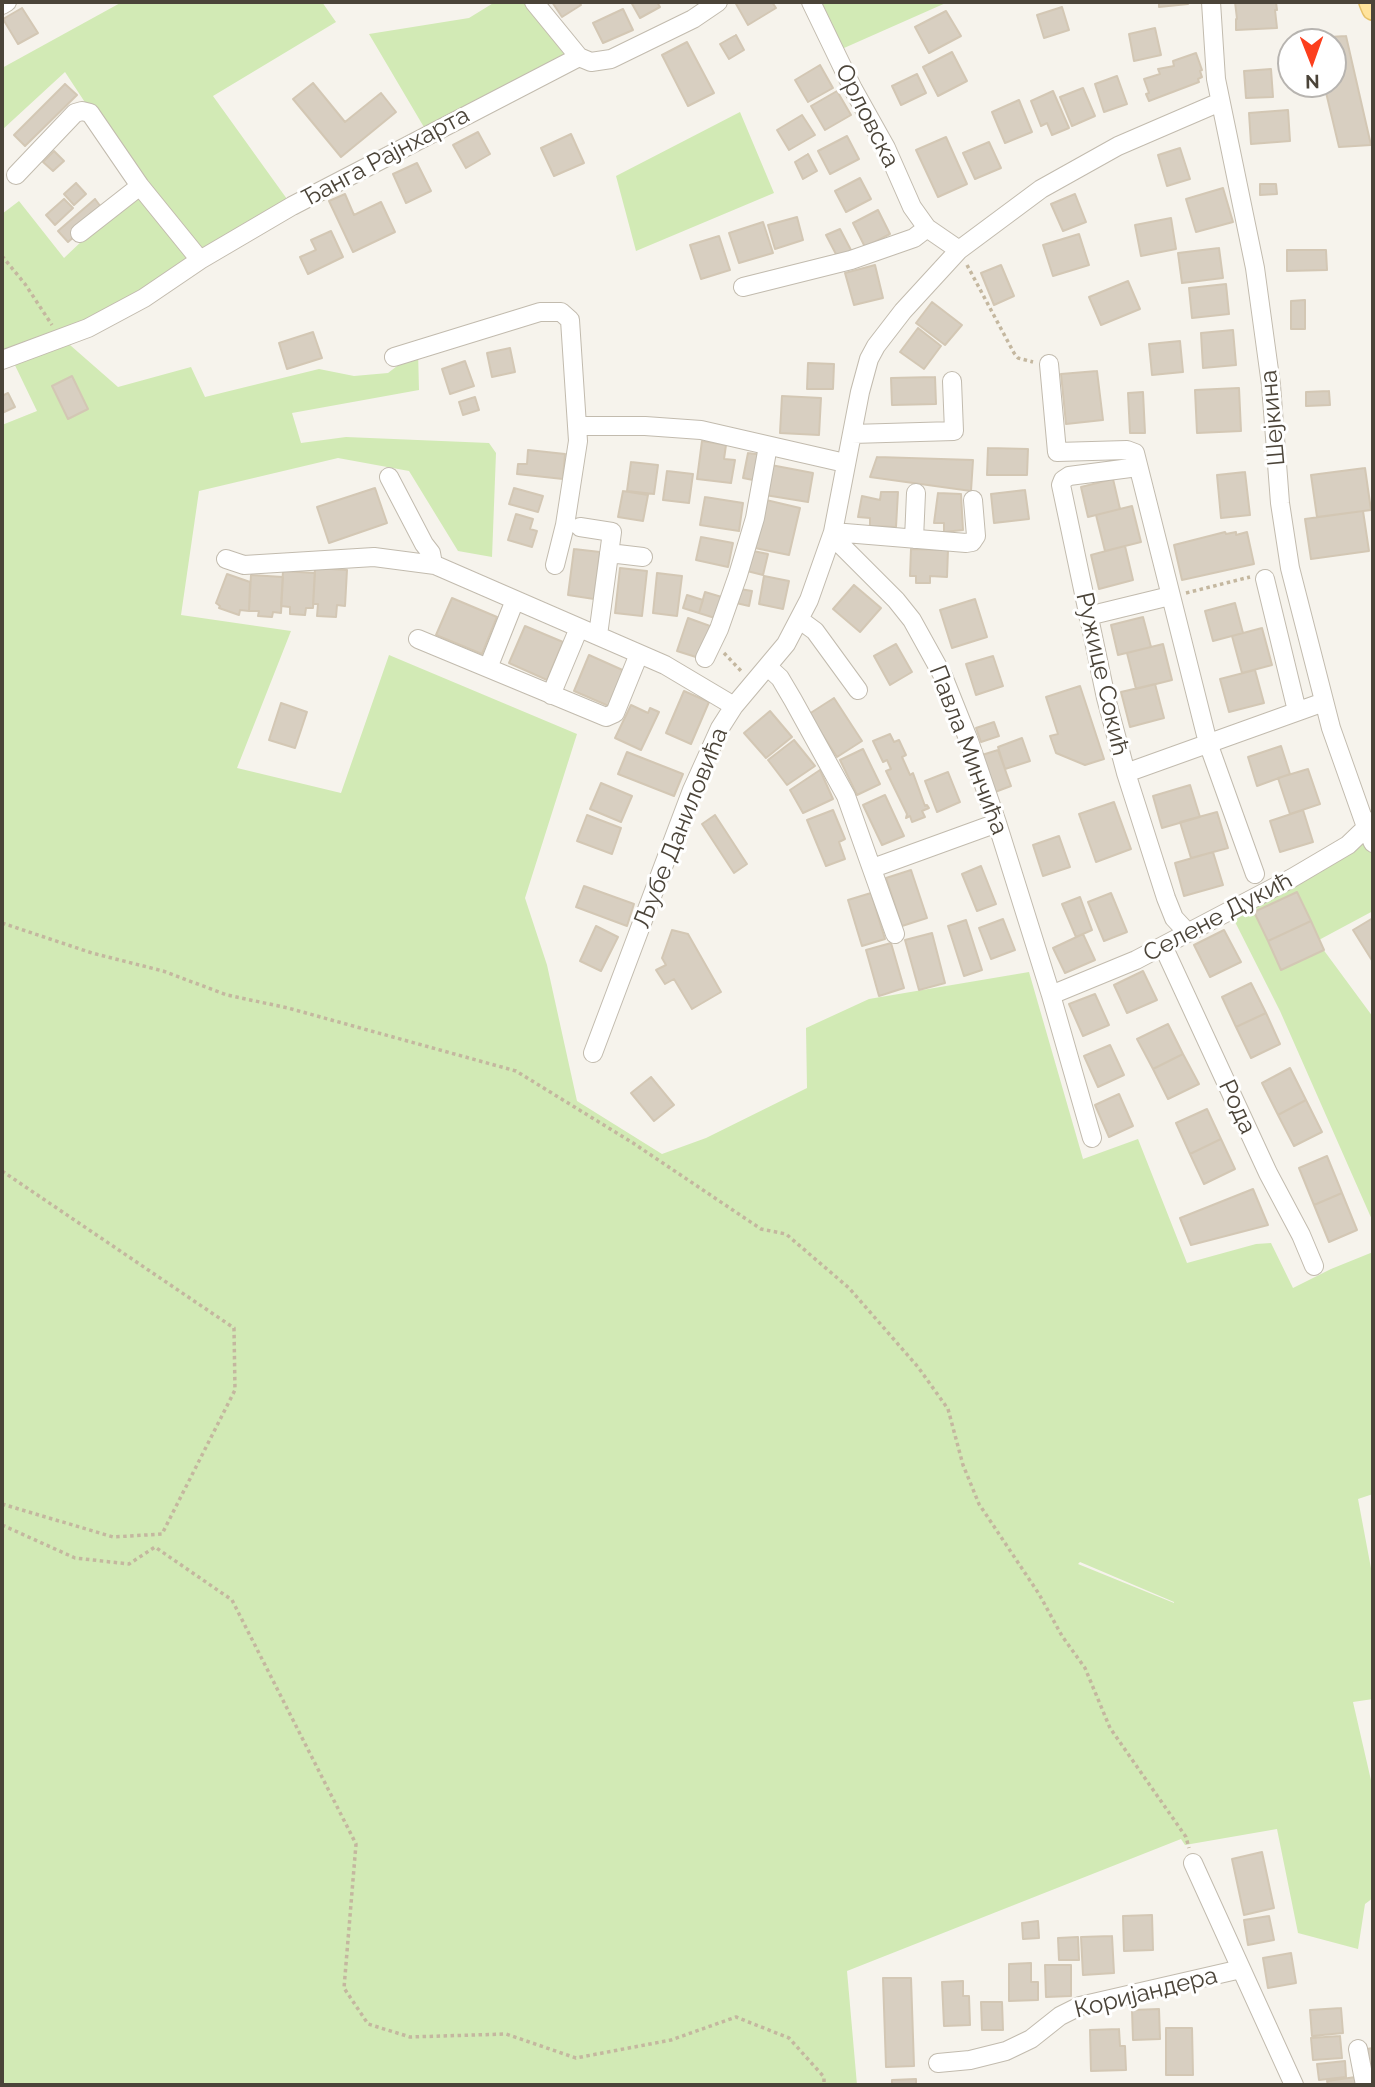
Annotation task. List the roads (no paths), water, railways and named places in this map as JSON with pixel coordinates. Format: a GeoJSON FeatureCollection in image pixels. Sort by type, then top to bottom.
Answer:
{"type":"FeatureCollection","features":[{"type":"Feature","properties":{"kind":"main road"},"geometry":{"type":"LineString","coordinates":[[1370,2],[1373,9]]}},
{"type":"Feature","properties":{"kind":"street"},"geometry":{"type":"LineString","coordinates":[[2,5],[7,2]]}},
{"type":"Feature","properties":{"kind":"street"},"geometry":{"type":"LineString","coordinates":[[534,2],[579,57]]}},
{"type":"Feature","properties":{"kind":"street","name":"Ђанга Рајнхарта"},"geometry":{"type":"LineString","coordinates":[[2,360],[88,328],[144,298],[200,260],[292,206],[579,57],[591,62],[611,59],[693,19],[719,2]]}},
{"type":"Feature","properties":{"kind":"street","name":"Орловска"},"geometry":{"type":"LineString","coordinates":[[811,2],[853,89],[886,148],[912,207],[927,228],[959,250]]}},
{"type":"Feature","properties":{"kind":"street","name":"Шејкина"},"geometry":{"type":"LineString","coordinates":[[1212,2],[1216,79],[1255,268],[1271,385],[1285,541],[1324,702],[1371,830]]}},
{"type":"Feature","properties":{"kind":"street","name":"Љубе Даниловића"},"geometry":{"type":"LineString","coordinates":[[593,1053],[692,790],[720,728],[734,706],[786,644],[800,620],[832,534],[860,392],[869,359],[876,346],[903,311],[959,250],[1041,189],[1118,146],[1220,102]]}},
{"type":"Feature","properties":{"kind":"street"},"geometry":{"type":"LineString","coordinates":[[16,175],[75,113],[90,113],[140,186],[200,260]]}},
{"type":"Feature","properties":{"kind":"street"},"geometry":{"type":"LineString","coordinates":[[80,233],[140,186]]}},
{"type":"Feature","properties":{"kind":"street"},"geometry":{"type":"LineString","coordinates":[[743,287],[851,260],[914,238],[927,228]]}},
{"type":"Feature","properties":{"kind":"street"},"geometry":{"type":"LineString","coordinates":[[394,356],[540,312],[561,312],[570,320],[577,426],[576,459],[555,565]]}},
{"type":"Feature","properties":{"kind":"street"},"geometry":{"type":"LineString","coordinates":[[1049,364],[1056,452],[1135,453],[1208,743],[1255,874]]}},
{"type":"Feature","properties":{"kind":"street"},"geometry":{"type":"LineString","coordinates":[[852,434],[954,430],[952,381]]}},
{"type":"Feature","properties":{"kind":"street"},"geometry":{"type":"LineString","coordinates":[[577,426],[688,429],[845,463]]}},
{"type":"Feature","properties":{"kind":"street"},"geometry":{"type":"LineString","coordinates":[[705,658],[738,575],[755,517],[768,446]]}},
{"type":"Feature","properties":{"kind":"street","name":"Ружице Сокић"},"geometry":{"type":"LineString","coordinates":[[1138,467],[1069,476],[1061,485],[1088,616],[1126,772],[1166,898],[1174,918],[1188,933]]}},
{"type":"Feature","properties":{"kind":"street"},"geometry":{"type":"LineString","coordinates":[[389,477],[431,553],[433,564]]}},
{"type":"Feature","properties":{"kind":"street"},"geometry":{"type":"LineString","coordinates":[[914,539],[916,493]]}},
{"type":"Feature","properties":{"kind":"street"},"geometry":{"type":"LineString","coordinates":[[832,534],[972,542],[976,536],[973,500]]}},
{"type":"Feature","properties":{"kind":"street"},"geometry":{"type":"LineString","coordinates":[[580,527],[612,532],[598,635]]}},
{"type":"Feature","properties":{"kind":"street","name":"Павла Минчића"},"geometry":{"type":"LineString","coordinates":[[832,534],[912,620],[930,649],[960,715],[1051,995],[1092,1138]]}},
{"type":"Feature","properties":{"kind":"street"},"geometry":{"type":"LineString","coordinates":[[609,553],[643,557]]}},
{"type":"Feature","properties":{"kind":"street"},"geometry":{"type":"LineString","coordinates":[[226,559],[244,565],[360,557],[433,564],[639,654],[677,672],[734,706]]}},
{"type":"Feature","properties":{"kind":"street"},"geometry":{"type":"LineString","coordinates":[[1258,578],[1297,711]]}},
{"type":"Feature","properties":{"kind":"street"},"geometry":{"type":"LineString","coordinates":[[1088,616],[1170,596]]}},
{"type":"Feature","properties":{"kind":"street"},"geometry":{"type":"LineString","coordinates":[[488,668],[515,600]]}},
{"type":"Feature","properties":{"kind":"street"},"geometry":{"type":"LineString","coordinates":[[800,620],[815,631],[858,690]]}},
{"type":"Feature","properties":{"kind":"street"},"geometry":{"type":"LineString","coordinates":[[551,695],[579,628]]}},
{"type":"Feature","properties":{"kind":"street"},"geometry":{"type":"LineString","coordinates":[[418,639],[610,717],[615,713],[639,654]]}},
{"type":"Feature","properties":{"kind":"street"},"geometry":{"type":"LineString","coordinates":[[768,667],[780,678],[846,796],[895,934]]}},
{"type":"Feature","properties":{"kind":"street"},"geometry":{"type":"LineString","coordinates":[[1126,772],[1324,702]]}},
{"type":"Feature","properties":{"kind":"street"},"geometry":{"type":"LineString","coordinates":[[873,868],[997,823]]}},
{"type":"Feature","properties":{"kind":"street","name":"Селене Дукић"},"geometry":{"type":"LineString","coordinates":[[1051,995],[1099,977],[1163,946],[1322,861],[1371,830]]}},
{"type":"Feature","properties":{"kind":"street","name":"Рода"},"geometry":{"type":"LineString","coordinates":[[1163,946],[1314,1266]]}},
{"type":"Feature","properties":{"kind":"street"},"geometry":{"type":"LineString","coordinates":[[1193,1863],[1294,2085]]}},
{"type":"Feature","properties":{"kind":"street","name":"Коријандера"},"geometry":{"type":"LineString","coordinates":[[938,2063],[970,2060],[1013,2048],[1031,2039],[1060,2016],[1080,2006],[1241,1969]]}},
{"type":"Feature","properties":{"kind":"street"},"geometry":{"type":"LineString","coordinates":[[1358,2049],[1365,2085]]}}]}
